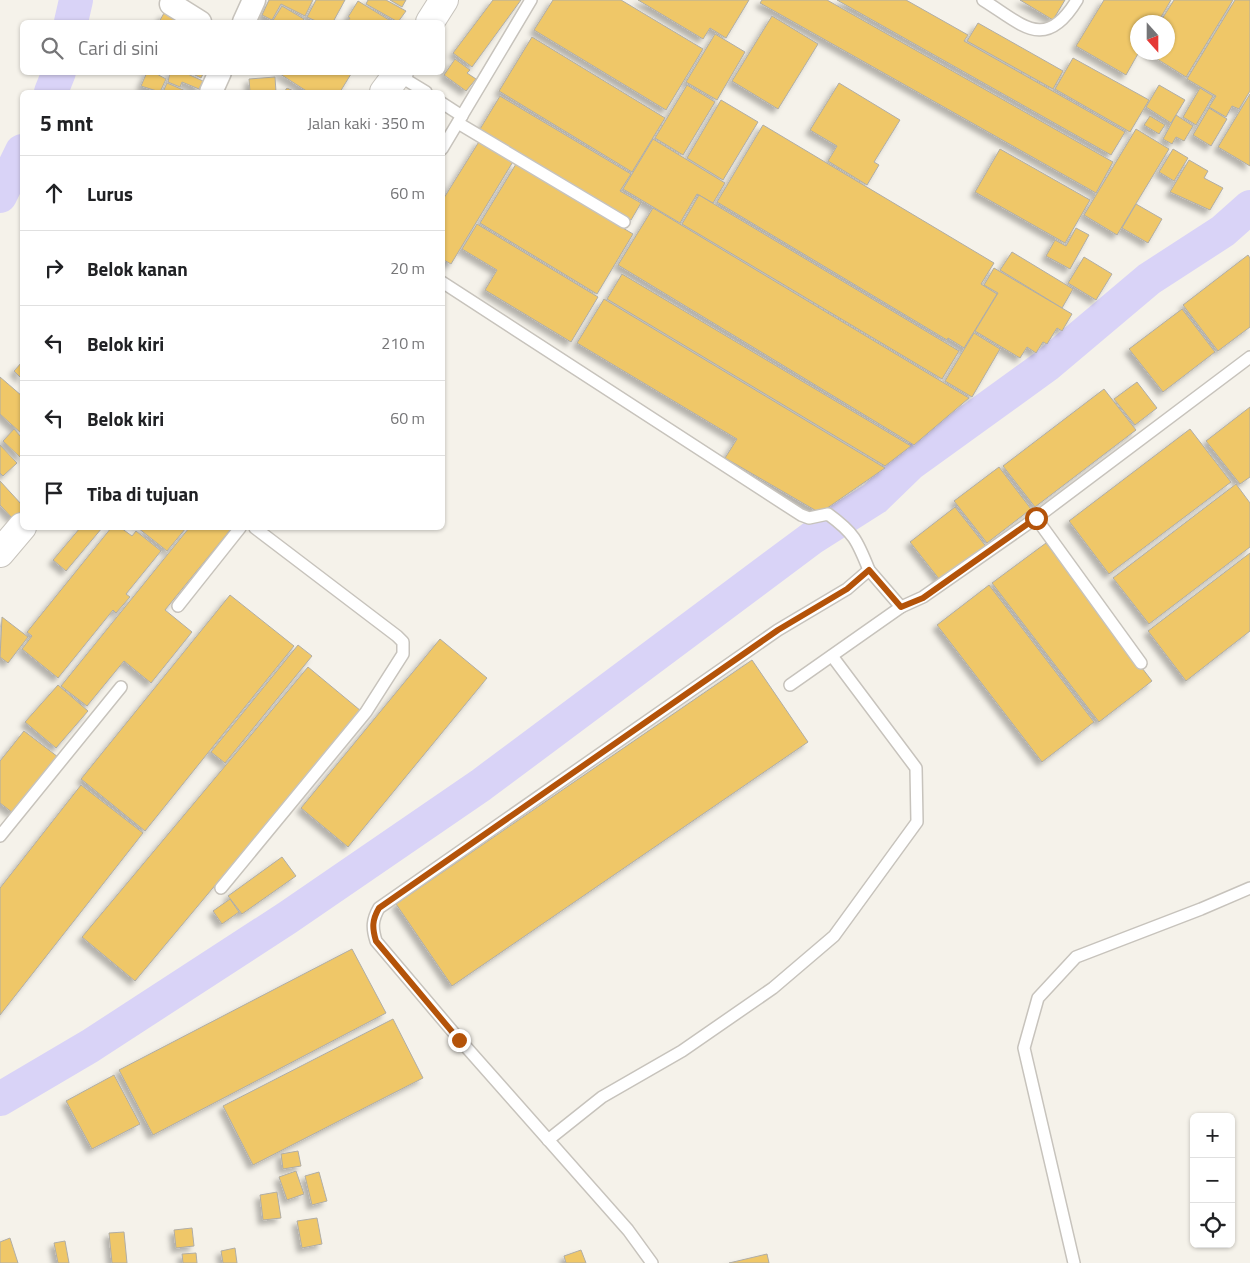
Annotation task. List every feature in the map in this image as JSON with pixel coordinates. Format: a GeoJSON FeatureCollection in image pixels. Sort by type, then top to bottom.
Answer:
{"type":"FeatureCollection","features":[{"type":"Feature","properties":{"kind":"main road"},"geometry":{"type":"LineString","coordinates":[[431,20],[444,0]]}},
{"type":"Feature","properties":{"kind":"main road"},"geometry":{"type":"LineString","coordinates":[[0,553],[20,529]]}},
{"type":"Feature","properties":{"kind":"street"},"geometry":{"type":"LineString","coordinates":[[245,20],[254,0]]}},
{"type":"Feature","properties":{"kind":"street"},"geometry":{"type":"LineString","coordinates":[[171,4],[197,20]]}},
{"type":"Feature","properties":{"kind":"street"},"geometry":{"type":"LineString","coordinates":[[212,90],[219,75]]}},
{"type":"Feature","properties":{"kind":"lane"},"geometry":{"type":"LineString","coordinates":[[445,144],[531,0]]}},
{"type":"Feature","properties":{"kind":"lane"},"geometry":{"type":"LineString","coordinates":[[982,0],[1031,30],[1043,30],[1061,23],[1077,0]]}},
{"type":"Feature","properties":{"kind":"lane"},"geometry":{"type":"LineString","coordinates":[[394,80],[421,90]]}},
{"type":"Feature","properties":{"kind":"lane"},"geometry":{"type":"LineString","coordinates":[[445,106],[460,119],[624,222]]}},
{"type":"Feature","properties":{"kind":"lane"},"geometry":{"type":"LineString","coordinates":[[445,284],[801,515],[810,518],[828,514],[848,529],[858,542],[869,570],[901,607]]}},
{"type":"Feature","properties":{"kind":"lane"},"geometry":{"type":"LineString","coordinates":[[790,686],[901,607],[923,598],[1036,518],[1250,357]]}},
{"type":"Feature","properties":{"kind":"lane"},"geometry":{"type":"LineString","coordinates":[[1036,518],[1141,663]]}},
{"type":"Feature","properties":{"kind":"lane"},"geometry":{"type":"LineString","coordinates":[[178,606],[238,530]]}},
{"type":"Feature","properties":{"kind":"lane"},"geometry":{"type":"LineString","coordinates":[[220,888],[366,712],[403,654],[404,648],[403,642],[397,636],[258,530]]}},
{"type":"Feature","properties":{"kind":"lane"},"geometry":{"type":"LineString","coordinates":[[652,1263],[628,1230],[376,941],[372,927],[374,917],[379,908],[778,630],[847,589],[869,570]]}},
{"type":"Feature","properties":{"kind":"lane"},"geometry":{"type":"LineString","coordinates":[[548,1140],[602,1097],[682,1051],[773,988],[834,936],[916,822],[916,768],[832,656]]}},
{"type":"Feature","properties":{"kind":"lane"},"geometry":{"type":"LineString","coordinates":[[2,831],[121,687]]}},
{"type":"Feature","properties":{"kind":"lane"},"geometry":{"type":"LineString","coordinates":[[1074,1263],[1024,1048],[1038,998],[1076,957],[1185,916],[1250,888]]}},
{"type":"Feature","properties":{"kind":"building"},"geometry":{"type":"Polygon","coordinates":[[[269,0],[313,0],[305,16],[281,4],[272,20],[262,15],[269,0]]]}},
{"type":"Feature","properties":{"kind":"building"},"geometry":{"type":"Polygon","coordinates":[[[316,0],[345,0],[334,20],[314,20],[307,17],[316,0]]]}},
{"type":"Feature","properties":{"kind":"building"},"geometry":{"type":"Polygon","coordinates":[[[368,0],[386,0],[406,11],[399,20],[394,20],[366,4],[368,0]]]}},
{"type":"Feature","properties":{"kind":"building"},"geometry":{"type":"Polygon","coordinates":[[[390,0],[406,0],[402,7],[390,0]]]}},
{"type":"Feature","properties":{"kind":"building"},"geometry":{"type":"Polygon","coordinates":[[[493,0],[521,0],[472,67],[453,53],[493,0]]]}},
{"type":"Feature","properties":{"kind":"building"},"geometry":{"type":"Polygon","coordinates":[[[553,0],[621,0],[703,49],[666,110],[534,30],[553,0]]]}},
{"type":"Feature","properties":{"kind":"building"},"geometry":{"type":"Polygon","coordinates":[[[638,0],[749,0],[726,38],[710,28],[703,39],[638,0]]]}},
{"type":"Feature","properties":{"kind":"building"},"geometry":{"type":"Polygon","coordinates":[[[762,0],[827,0],[1113,162],[1096,193],[760,3],[762,0]]]}},
{"type":"Feature","properties":{"kind":"building"},"geometry":{"type":"Polygon","coordinates":[[[837,0],[906,0],[968,35],[964,41],[1125,132],[1111,155],[837,0]]]}},
{"type":"Feature","properties":{"kind":"building"},"geometry":{"type":"Polygon","coordinates":[[[1020,0],[1065,0],[1053,20],[1020,0]]]}},
{"type":"Feature","properties":{"kind":"building"},"geometry":{"type":"Polygon","coordinates":[[[1104,0],[1171,0],[1162,15],[1130,15],[1130,60],[1134,60],[1126,75],[1076,46],[1104,0]]]}},
{"type":"Feature","properties":{"kind":"building"},"geometry":{"type":"Polygon","coordinates":[[[1174,0],[1233,0],[1186,77],[1159,60],[1175,60],[1175,15],[1164,15],[1174,0]]]}},
{"type":"Feature","properties":{"kind":"building"},"geometry":{"type":"Polygon","coordinates":[[[1235,0],[1250,0],[1250,91],[1239,109],[1232,106],[1226,117],[1209,107],[1216,96],[1187,79],[1235,0]]]}},
{"type":"Feature","properties":{"kind":"building"},"geometry":{"type":"Polygon","coordinates":[[[358,1],[389,20],[348,20],[350,18],[348,17],[358,1]]]}},
{"type":"Feature","properties":{"kind":"building"},"geometry":{"type":"Polygon","coordinates":[[[282,6],[304,19],[303,20],[273,20],[282,6]]]}},
{"type":"Feature","properties":{"kind":"building"},"geometry":{"type":"Polygon","coordinates":[[[164,13],[181,20],[160,20],[164,13]]]}},
{"type":"Feature","properties":{"kind":"building"},"geometry":{"type":"Polygon","coordinates":[[[772,16],[818,44],[778,109],[732,81],[772,16]]]}},
{"type":"Feature","properties":{"kind":"building"},"geometry":{"type":"Polygon","coordinates":[[[978,23],[1063,71],[1053,89],[967,41],[978,23]]]}},
{"type":"Feature","properties":{"kind":"building"},"geometry":{"type":"Polygon","coordinates":[[[715,34],[745,52],[717,100],[686,82],[715,34]]]}},
{"type":"Feature","properties":{"kind":"building"},"geometry":{"type":"Polygon","coordinates":[[[532,37],[665,118],[632,172],[499,91],[532,37]]]}},
{"type":"Feature","properties":{"kind":"building"},"geometry":{"type":"Polygon","coordinates":[[[1073,58],[1149,100],[1130,132],[1055,89],[1073,58]]]}},
{"type":"Feature","properties":{"kind":"building"},"geometry":{"type":"Polygon","coordinates":[[[455,59],[470,70],[467,73],[476,79],[466,91],[444,75],[455,59]]]}},
{"type":"Feature","properties":{"kind":"building"},"geometry":{"type":"Polygon","coordinates":[[[146,75],[159,75],[166,79],[161,90],[141,86],[146,75]]]}},
{"type":"Feature","properties":{"kind":"building"},"geometry":{"type":"Polygon","coordinates":[[[169,75],[190,75],[203,81],[199,89],[182,82],[180,87],[168,82],[169,75]]]}},
{"type":"Feature","properties":{"kind":"building"},"geometry":{"type":"Polygon","coordinates":[[[282,75],[350,75],[341,90],[305,90],[282,75]]]}},
{"type":"Feature","properties":{"kind":"building"},"geometry":{"type":"Polygon","coordinates":[[[275,77],[276,90],[250,90],[249,79],[275,77]]]}},
{"type":"Feature","properties":{"kind":"building"},"geometry":{"type":"Polygon","coordinates":[[[167,83],[183,90],[164,90],[167,83]]]}},
{"type":"Feature","properties":{"kind":"building"},"geometry":{"type":"Polygon","coordinates":[[[839,83],[900,120],[874,162],[879,165],[867,185],[828,161],[837,146],[810,130],[839,83]]]}},
{"type":"Feature","properties":{"kind":"building"},"geometry":{"type":"Polygon","coordinates":[[[687,85],[715,102],[683,155],[655,138],[687,85]]]}},
{"type":"Feature","properties":{"kind":"building"},"geometry":{"type":"Polygon","coordinates":[[[1159,85],[1185,100],[1171,123],[1146,107],[1159,85]]]}},
{"type":"Feature","properties":{"kind":"building"},"geometry":{"type":"Polygon","coordinates":[[[1200,88],[1213,96],[1196,125],[1183,117],[1200,88]]]}},
{"type":"Feature","properties":{"kind":"building"},"geometry":{"type":"Polygon","coordinates":[[[1250,94],[1250,166],[1218,147],[1250,94]]]}},
{"type":"Feature","properties":{"kind":"building"},"geometry":{"type":"Polygon","coordinates":[[[500,96],[631,174],[620,191],[641,203],[631,220],[480,129],[500,96]]]}},
{"type":"Feature","properties":{"kind":"building"},"geometry":{"type":"Polygon","coordinates":[[[721,100],[758,122],[723,180],[687,158],[721,100]]]}},
{"type":"Feature","properties":{"kind":"building"},"geometry":{"type":"Polygon","coordinates":[[[1209,108],[1227,119],[1211,146],[1193,135],[1209,108]]]}},
{"type":"Feature","properties":{"kind":"building"},"geometry":{"type":"Polygon","coordinates":[[[1176,115],[1193,126],[1184,141],[1176,137],[1172,144],[1163,139],[1176,115]]]}},
{"type":"Feature","properties":{"kind":"building"},"geometry":{"type":"Polygon","coordinates":[[[1150,116],[1165,125],[1159,134],[1144,125],[1150,116]]]}},
{"type":"Feature","properties":{"kind":"building"},"geometry":{"type":"Polygon","coordinates":[[[763,125],[994,263],[981,284],[997,294],[964,348],[948,338],[947,340],[717,202],[763,125]]]}},
{"type":"Feature","properties":{"kind":"building"},"geometry":{"type":"Polygon","coordinates":[[[1136,129],[1169,149],[1117,235],[1084,215],[1136,129]]]}},
{"type":"Feature","properties":{"kind":"building"},"geometry":{"type":"Polygon","coordinates":[[[653,139],[725,183],[713,203],[697,194],[680,223],[623,189],[653,139]]]}},
{"type":"Feature","properties":{"kind":"building"},"geometry":{"type":"Polygon","coordinates":[[[480,140],[514,160],[451,264],[445,261],[445,196],[480,140]]]}},
{"type":"Feature","properties":{"kind":"building"},"geometry":{"type":"Polygon","coordinates":[[[1000,149],[1090,200],[1065,243],[975,192],[1000,149]]]}},
{"type":"Feature","properties":{"kind":"building"},"geometry":{"type":"Polygon","coordinates":[[[1173,149],[1188,158],[1174,181],[1159,172],[1173,149]]]}},
{"type":"Feature","properties":{"kind":"building"},"geometry":{"type":"Polygon","coordinates":[[[1189,160],[1208,171],[1204,178],[1223,188],[1210,210],[1170,192],[1189,160]]]}},
{"type":"Feature","properties":{"kind":"building"},"geometry":{"type":"Polygon","coordinates":[[[516,164],[633,234],[597,294],[480,223],[516,164]]]}},
{"type":"Feature","properties":{"kind":"building"},"geometry":{"type":"Polygon","coordinates":[[[699,195],[959,351],[942,379],[682,224],[699,195]]]}},
{"type":"Feature","properties":{"kind":"building"},"geometry":{"type":"Polygon","coordinates":[[[1136,204],[1162,219],[1148,243],[1122,228],[1136,204]]]}},
{"type":"Feature","properties":{"kind":"building"},"geometry":{"type":"Polygon","coordinates":[[[653,208],[969,398],[914,445],[618,265],[653,208]]]}},
{"type":"Feature","properties":{"kind":"building"},"geometry":{"type":"Polygon","coordinates":[[[477,224],[598,297],[571,342],[485,290],[497,270],[462,249],[477,224]]]}},
{"type":"Feature","properties":{"kind":"building"},"geometry":{"type":"Polygon","coordinates":[[[1076,228],[1089,235],[1070,269],[1046,256],[1055,240],[1066,246],[1076,228]]]}},
{"type":"Feature","properties":{"kind":"building"},"geometry":{"type":"Polygon","coordinates":[[[1012,252],[1073,289],[1062,308],[1000,270],[1012,252]]]}},
{"type":"Feature","properties":{"kind":"building"},"geometry":{"type":"Polygon","coordinates":[[[1248,255],[1250,258],[1250,327],[1218,351],[1183,305],[1248,255]]]}},
{"type":"Feature","properties":{"kind":"building"},"geometry":{"type":"Polygon","coordinates":[[[1084,257],[1112,274],[1096,300],[1068,283],[1084,257]]]}},
{"type":"Feature","properties":{"kind":"building"},"geometry":{"type":"Polygon","coordinates":[[[994,268],[1072,314],[1062,331],[1057,328],[1047,344],[1043,342],[1036,353],[1027,347],[1020,358],[975,331],[998,293],[984,285],[994,268]]]}},
{"type":"Feature","properties":{"kind":"building"},"geometry":{"type":"Polygon","coordinates":[[[622,274],[911,446],[885,466],[607,299],[622,274]]]}},
{"type":"Feature","properties":{"kind":"building"},"geometry":{"type":"Polygon","coordinates":[[[604,299],[885,468],[820,513],[725,458],[737,439],[577,343],[604,299]]]}},
{"type":"Feature","properties":{"kind":"building"},"geometry":{"type":"Polygon","coordinates":[[[1182,309],[1215,352],[1163,392],[1129,349],[1182,309]]]}},
{"type":"Feature","properties":{"kind":"building"},"geometry":{"type":"Polygon","coordinates":[[[974,333],[1000,349],[972,397],[945,381],[974,333]]]}},
{"type":"Feature","properties":{"kind":"building"},"geometry":{"type":"Polygon","coordinates":[[[20,364],[20,377],[14,371],[20,364]]]}},
{"type":"Feature","properties":{"kind":"building"},"geometry":{"type":"Polygon","coordinates":[[[0,377],[20,394],[20,432],[0,414],[0,377]]]}},
{"type":"Feature","properties":{"kind":"building"},"geometry":{"type":"Polygon","coordinates":[[[1137,382],[1157,408],[1135,425],[1114,399],[1137,382]]]}},
{"type":"Feature","properties":{"kind":"building"},"geometry":{"type":"Polygon","coordinates":[[[1104,389],[1136,430],[1035,507],[1003,466],[1104,389]]]}},
{"type":"Feature","properties":{"kind":"building"},"geometry":{"type":"Polygon","coordinates":[[[1250,407],[1250,477],[1240,484],[1206,441],[1250,407]]]}},
{"type":"Feature","properties":{"kind":"building"},"geometry":{"type":"Polygon","coordinates":[[[14,429],[20,436],[20,457],[3,441],[14,429]]]}},
{"type":"Feature","properties":{"kind":"building"},"geometry":{"type":"Polygon","coordinates":[[[1190,429],[1231,482],[1109,574],[1069,521],[1190,429]]]}},
{"type":"Feature","properties":{"kind":"building"},"geometry":{"type":"Polygon","coordinates":[[[0,445],[17,463],[3,476],[0,473],[0,445]]]}},
{"type":"Feature","properties":{"kind":"building"},"geometry":{"type":"Polygon","coordinates":[[[999,467],[1031,509],[987,543],[954,501],[999,467]]]}},
{"type":"Feature","properties":{"kind":"building"},"geometry":{"type":"Polygon","coordinates":[[[0,481],[20,503],[20,512],[13,519],[0,505],[0,481]]]}},
{"type":"Feature","properties":{"kind":"building"},"geometry":{"type":"Polygon","coordinates":[[[1236,484],[1250,503],[1250,547],[1149,624],[1113,578],[1236,484]]]}},
{"type":"Feature","properties":{"kind":"building"},"geometry":{"type":"Polygon","coordinates":[[[955,507],[988,549],[943,584],[910,542],[955,507]]]}},
{"type":"Feature","properties":{"kind":"building"},"geometry":{"type":"Polygon","coordinates":[[[78,530],[100,530],[66,571],[53,560],[78,530]]]}},
{"type":"Feature","properties":{"kind":"building"},"geometry":{"type":"Polygon","coordinates":[[[109,530],[124,530],[132,536],[136,531],[161,551],[126,594],[130,597],[116,613],[113,610],[58,678],[22,649],[32,636],[27,632],[109,530]]]}},
{"type":"Feature","properties":{"kind":"building"},"geometry":{"type":"Polygon","coordinates":[[[141,530],[184,530],[167,551],[141,530]]]}},
{"type":"Feature","properties":{"kind":"building"},"geometry":{"type":"Polygon","coordinates":[[[187,530],[230,530],[165,610],[192,632],[151,683],[124,661],[87,706],[61,686],[187,530]]]}},
{"type":"Feature","properties":{"kind":"building"},"geometry":{"type":"Polygon","coordinates":[[[1046,543],[1152,681],[1099,722],[992,583],[1046,543]]]}},
{"type":"Feature","properties":{"kind":"building"},"geometry":{"type":"Polygon","coordinates":[[[1250,553],[1250,631],[1186,681],[1148,631],[1250,553]]]}},
{"type":"Feature","properties":{"kind":"building"},"geometry":{"type":"Polygon","coordinates":[[[989,585],[1094,722],[1042,762],[937,625],[989,585]]]}},
{"type":"Feature","properties":{"kind":"building"},"geometry":{"type":"Polygon","coordinates":[[[230,595],[294,646],[145,831],[81,779],[230,595]]]}},
{"type":"Feature","properties":{"kind":"building"},"geometry":{"type":"Polygon","coordinates":[[[2,617],[28,637],[8,663],[0,657],[2,617]]]}},
{"type":"Feature","properties":{"kind":"building"},"geometry":{"type":"Polygon","coordinates":[[[440,639],[487,678],[348,847],[301,808],[440,639]]]}},
{"type":"Feature","properties":{"kind":"building"},"geometry":{"type":"Polygon","coordinates":[[[298,645],[312,656],[225,763],[211,752],[298,645]]]}},
{"type":"Feature","properties":{"kind":"building"},"geometry":{"type":"Polygon","coordinates":[[[752,660],[808,742],[452,986],[396,904],[752,660]]]}},
{"type":"Feature","properties":{"kind":"building"},"geometry":{"type":"Polygon","coordinates":[[[308,667],[361,711],[135,981],[82,937],[308,667]]]}},
{"type":"Feature","properties":{"kind":"building"},"geometry":{"type":"Polygon","coordinates":[[[58,685],[88,711],[56,748],[25,722],[58,685]]]}},
{"type":"Feature","properties":{"kind":"building"},"geometry":{"type":"Polygon","coordinates":[[[24,731],[58,757],[13,813],[0,803],[0,761],[24,731]]]}},
{"type":"Feature","properties":{"kind":"building"},"geometry":{"type":"Polygon","coordinates":[[[81,785],[143,833],[0,1015],[0,888],[81,785]]]}},
{"type":"Feature","properties":{"kind":"building"},"geometry":{"type":"Polygon","coordinates":[[[282,857],[296,876],[242,914],[228,896],[282,857]]]}},
{"type":"Feature","properties":{"kind":"building"},"geometry":{"type":"Polygon","coordinates":[[[230,899],[239,912],[222,924],[213,911],[230,899]]]}},
{"type":"Feature","properties":{"kind":"building"},"geometry":{"type":"Polygon","coordinates":[[[352,949],[386,1013],[153,1135],[119,1070],[352,949]]]}},
{"type":"Feature","properties":{"kind":"building"},"geometry":{"type":"Polygon","coordinates":[[[393,1019],[423,1078],[253,1165],[223,1106],[393,1019]]]}},
{"type":"Feature","properties":{"kind":"building"},"geometry":{"type":"Polygon","coordinates":[[[114,1075],[140,1124],[92,1149],[66,1101],[114,1075]]]}},
{"type":"Feature","properties":{"kind":"building"},"geometry":{"type":"Polygon","coordinates":[[[298,1151],[301,1166],[283,1169],[281,1154],[298,1151]]]}},
{"type":"Feature","properties":{"kind":"building"},"geometry":{"type":"Polygon","coordinates":[[[296,1171],[304,1194],[287,1200],[279,1177],[296,1171]]]}},
{"type":"Feature","properties":{"kind":"building"},"geometry":{"type":"Polygon","coordinates":[[[319,1172],[327,1201],[312,1205],[305,1176],[319,1172]]]}},
{"type":"Feature","properties":{"kind":"building"},"geometry":{"type":"Polygon","coordinates":[[[277,1192],[281,1218],[263,1220],[260,1195],[277,1192]]]}},
{"type":"Feature","properties":{"kind":"building"},"geometry":{"type":"Polygon","coordinates":[[[317,1218],[322,1244],[302,1248],[297,1221],[317,1218]]]}},
{"type":"Feature","properties":{"kind":"building"},"geometry":{"type":"Polygon","coordinates":[[[192,1228],[194,1246],[176,1248],[174,1230],[192,1228]]]}},
{"type":"Feature","properties":{"kind":"building"},"geometry":{"type":"Polygon","coordinates":[[[124,1232],[127,1263],[112,1263],[109,1233],[124,1232]]]}},
{"type":"Feature","properties":{"kind":"building"},"geometry":{"type":"Polygon","coordinates":[[[10,1238],[18,1263],[0,1263],[0,1242],[10,1238]]]}},
{"type":"Feature","properties":{"kind":"building"},"geometry":{"type":"Polygon","coordinates":[[[65,1241],[69,1263],[58,1263],[54,1243],[65,1241]]]}},
{"type":"Feature","properties":{"kind":"building"},"geometry":{"type":"Polygon","coordinates":[[[235,1248],[237,1263],[223,1263],[221,1251],[235,1248]]]}},
{"type":"Feature","properties":{"kind":"building"},"geometry":{"type":"Polygon","coordinates":[[[581,1250],[586,1263],[566,1263],[564,1256],[581,1250]]]}},
{"type":"Feature","properties":{"kind":"building"},"geometry":{"type":"Polygon","coordinates":[[[196,1253],[197,1263],[183,1263],[182,1254],[196,1253]]]}},
{"type":"Feature","properties":{"kind":"building"},"geometry":{"type":"Polygon","coordinates":[[[767,1254],[769,1263],[729,1263],[767,1254]]]}},
{"type":"Feature","properties":{"kind":"waterway"},"geometry":{"type":"LineString","coordinates":[[71,20],[76,0]]}},
{"type":"Feature","properties":{"kind":"waterway"},"geometry":{"type":"LineString","coordinates":[[52,90],[58,75]]}},
{"type":"Feature","properties":{"kind":"waterway"},"geometry":{"type":"LineString","coordinates":[[0,196],[20,155]]}},
{"type":"Feature","properties":{"kind":"waterway"},"geometry":{"type":"LineString","coordinates":[[0,1099],[90,1046],[287,918],[481,785],[812,538],[875,498],[910,464],[1047,365],[1149,279],[1223,231],[1250,207]]}},
{"type":"Feature","properties":{"kind":"route"},"geometry":{"type":"LineString","coordinates":[[459,1040],[376,941],[372,927],[374,917],[379,908],[778,630],[847,589],[869,570],[901,607],[923,598],[1036,518]]}}]}
